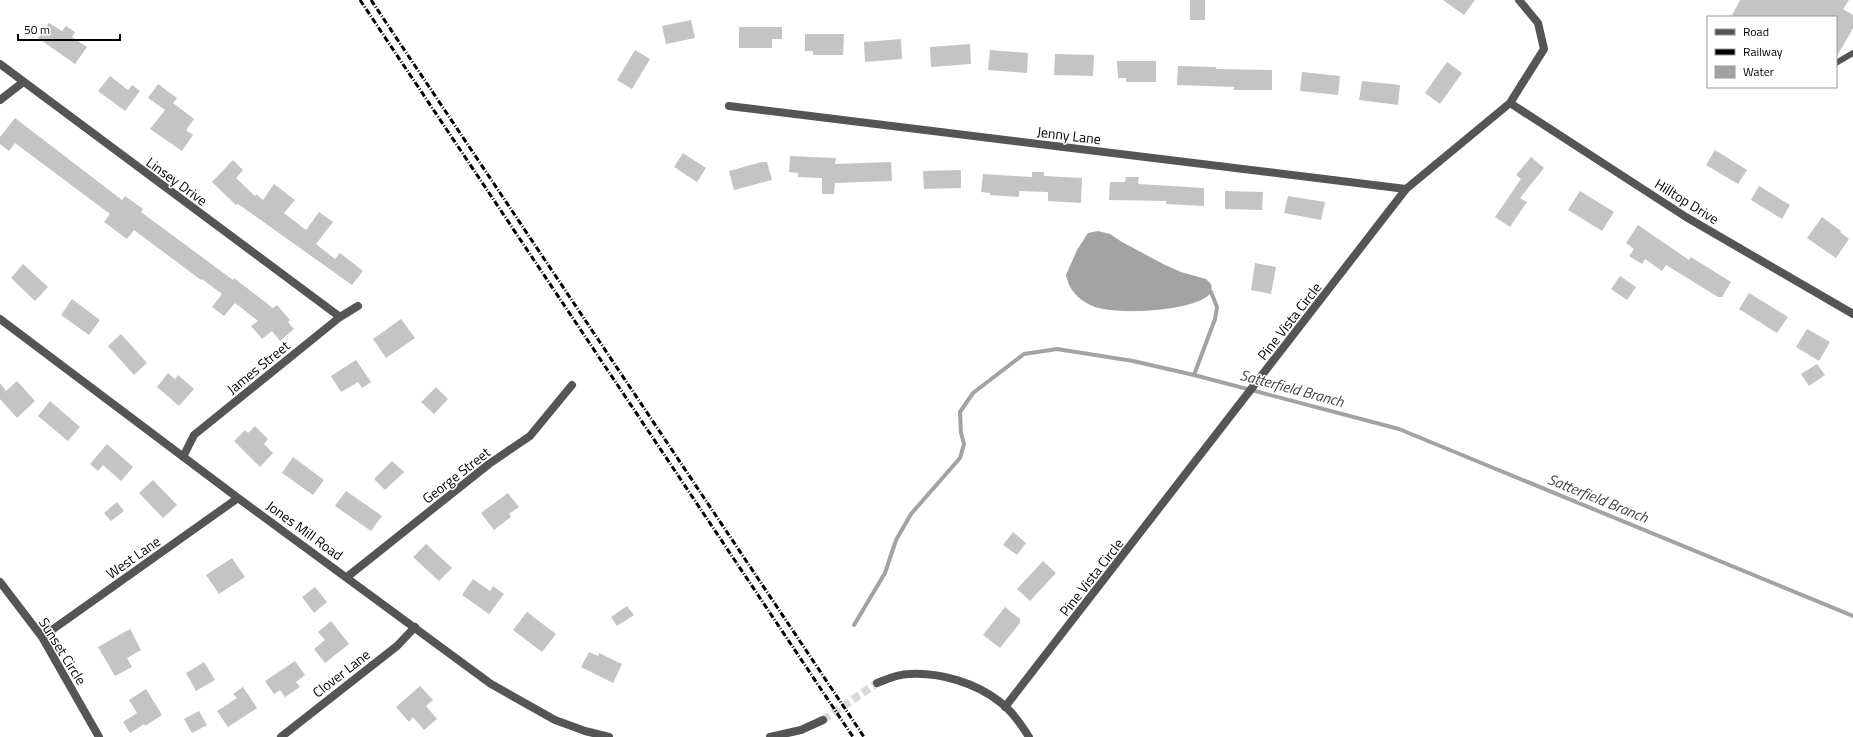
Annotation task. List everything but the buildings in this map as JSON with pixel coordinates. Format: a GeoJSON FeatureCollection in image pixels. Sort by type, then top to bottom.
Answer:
{"type":"FeatureCollection","features":[{"type":"Feature","properties":{"kind":"street","name":"Pine Vista Circle"},"geometry":{"type":"LineString","coordinates":[[1005,707],[1406,189],[1510,103],[1544,49],[1538,23],[1519,0]]}},
{"type":"Feature","properties":{"kind":"street","name":"Linsey Drive"},"geometry":{"type":"LineString","coordinates":[[0,64],[22,83],[340,317]]}},
{"type":"Feature","properties":{"kind":"street"},"geometry":{"type":"LineString","coordinates":[[0,100],[22,83]]}},
{"type":"Feature","properties":{"kind":"street","name":"Hilltop Drive"},"geometry":{"type":"LineString","coordinates":[[1510,103],[1686,217],[1853,314]]}},
{"type":"Feature","properties":{"kind":"street","name":"Jenny Lane"},"geometry":{"type":"LineString","coordinates":[[729,106],[1406,189]]}},
{"type":"Feature","properties":{"kind":"street","name":"James Street"},"geometry":{"type":"LineString","coordinates":[[183,457],[194,435],[340,317],[358,306]]}},
{"type":"Feature","properties":{"kind":"street","name":"Jones Mill Road"},"geometry":{"type":"LineString","coordinates":[[0,319],[238,498],[491,684],[565,725],[609,737]]}},
{"type":"Feature","properties":{"kind":"street","name":"George Street"},"geometry":{"type":"LineString","coordinates":[[347,577],[489,464],[530,436],[572,385]]}},
{"type":"Feature","properties":{"kind":"street","name":"West Lane"},"geometry":{"type":"LineString","coordinates":[[42,637],[238,498]]}},
{"type":"Feature","properties":{"kind":"street","name":"Sunset Circle"},"geometry":{"type":"LineString","coordinates":[[0,582],[42,637],[99,737]]}},
{"type":"Feature","properties":{"kind":"street","name":"Clover Lane"},"geometry":{"type":"LineString","coordinates":[[281,737],[397,646],[415,627]]}},
{"type":"Feature","properties":{"kind":"street"},"geometry":{"type":"LineString","coordinates":[[877,683],[899,675],[910,674],[934,675],[970,685],[990,695],[1005,707],[1029,737]]}},
{"type":"Feature","properties":{"kind":"street"},"geometry":{"type":"LineString","coordinates":[[770,737],[801,730],[823,720]]}},
{"type":"Feature","properties":{"kind":"lane"},"geometry":{"type":"LineString","coordinates":[[1837,62],[1853,53]]}},
{"type":"Feature","properties":{"kind":"water"},"geometry":{"type":"Polygon","coordinates":[[[1098,231],[1110,234],[1165,265],[1181,272],[1206,279],[1211,284],[1212,290],[1210,294],[1199,301],[1169,309],[1132,311],[1101,308],[1090,305],[1074,293],[1069,285],[1066,275],[1077,250],[1088,233],[1098,231]]]}},
{"type":"Feature","properties":{"kind":"waterway"},"geometry":{"type":"LineString","coordinates":[[1194,375],[1215,319],[1217,307],[1211,292]]}},
{"type":"Feature","properties":{"kind":"waterway","name":"Satterfield Branch"},"geometry":{"type":"LineString","coordinates":[[854,625],[885,573],[896,540],[911,514],[960,458],[964,444],[961,433],[960,412],[973,393],[1024,354],[1057,349],[1133,361],[1194,375],[1399,429],[1853,616]]}},
{"type":"Feature","properties":{"kind":"tunnel"},"geometry":{"type":"LineString","coordinates":[[823,720],[877,683]]}},
{"type":"Feature","properties":{"kind":"railway"},"geometry":{"type":"LineString","coordinates":[[360,0],[853,737]]}},
{"type":"Feature","properties":{"kind":"railway"},"geometry":{"type":"LineString","coordinates":[[371,0],[864,737]]}}]}
